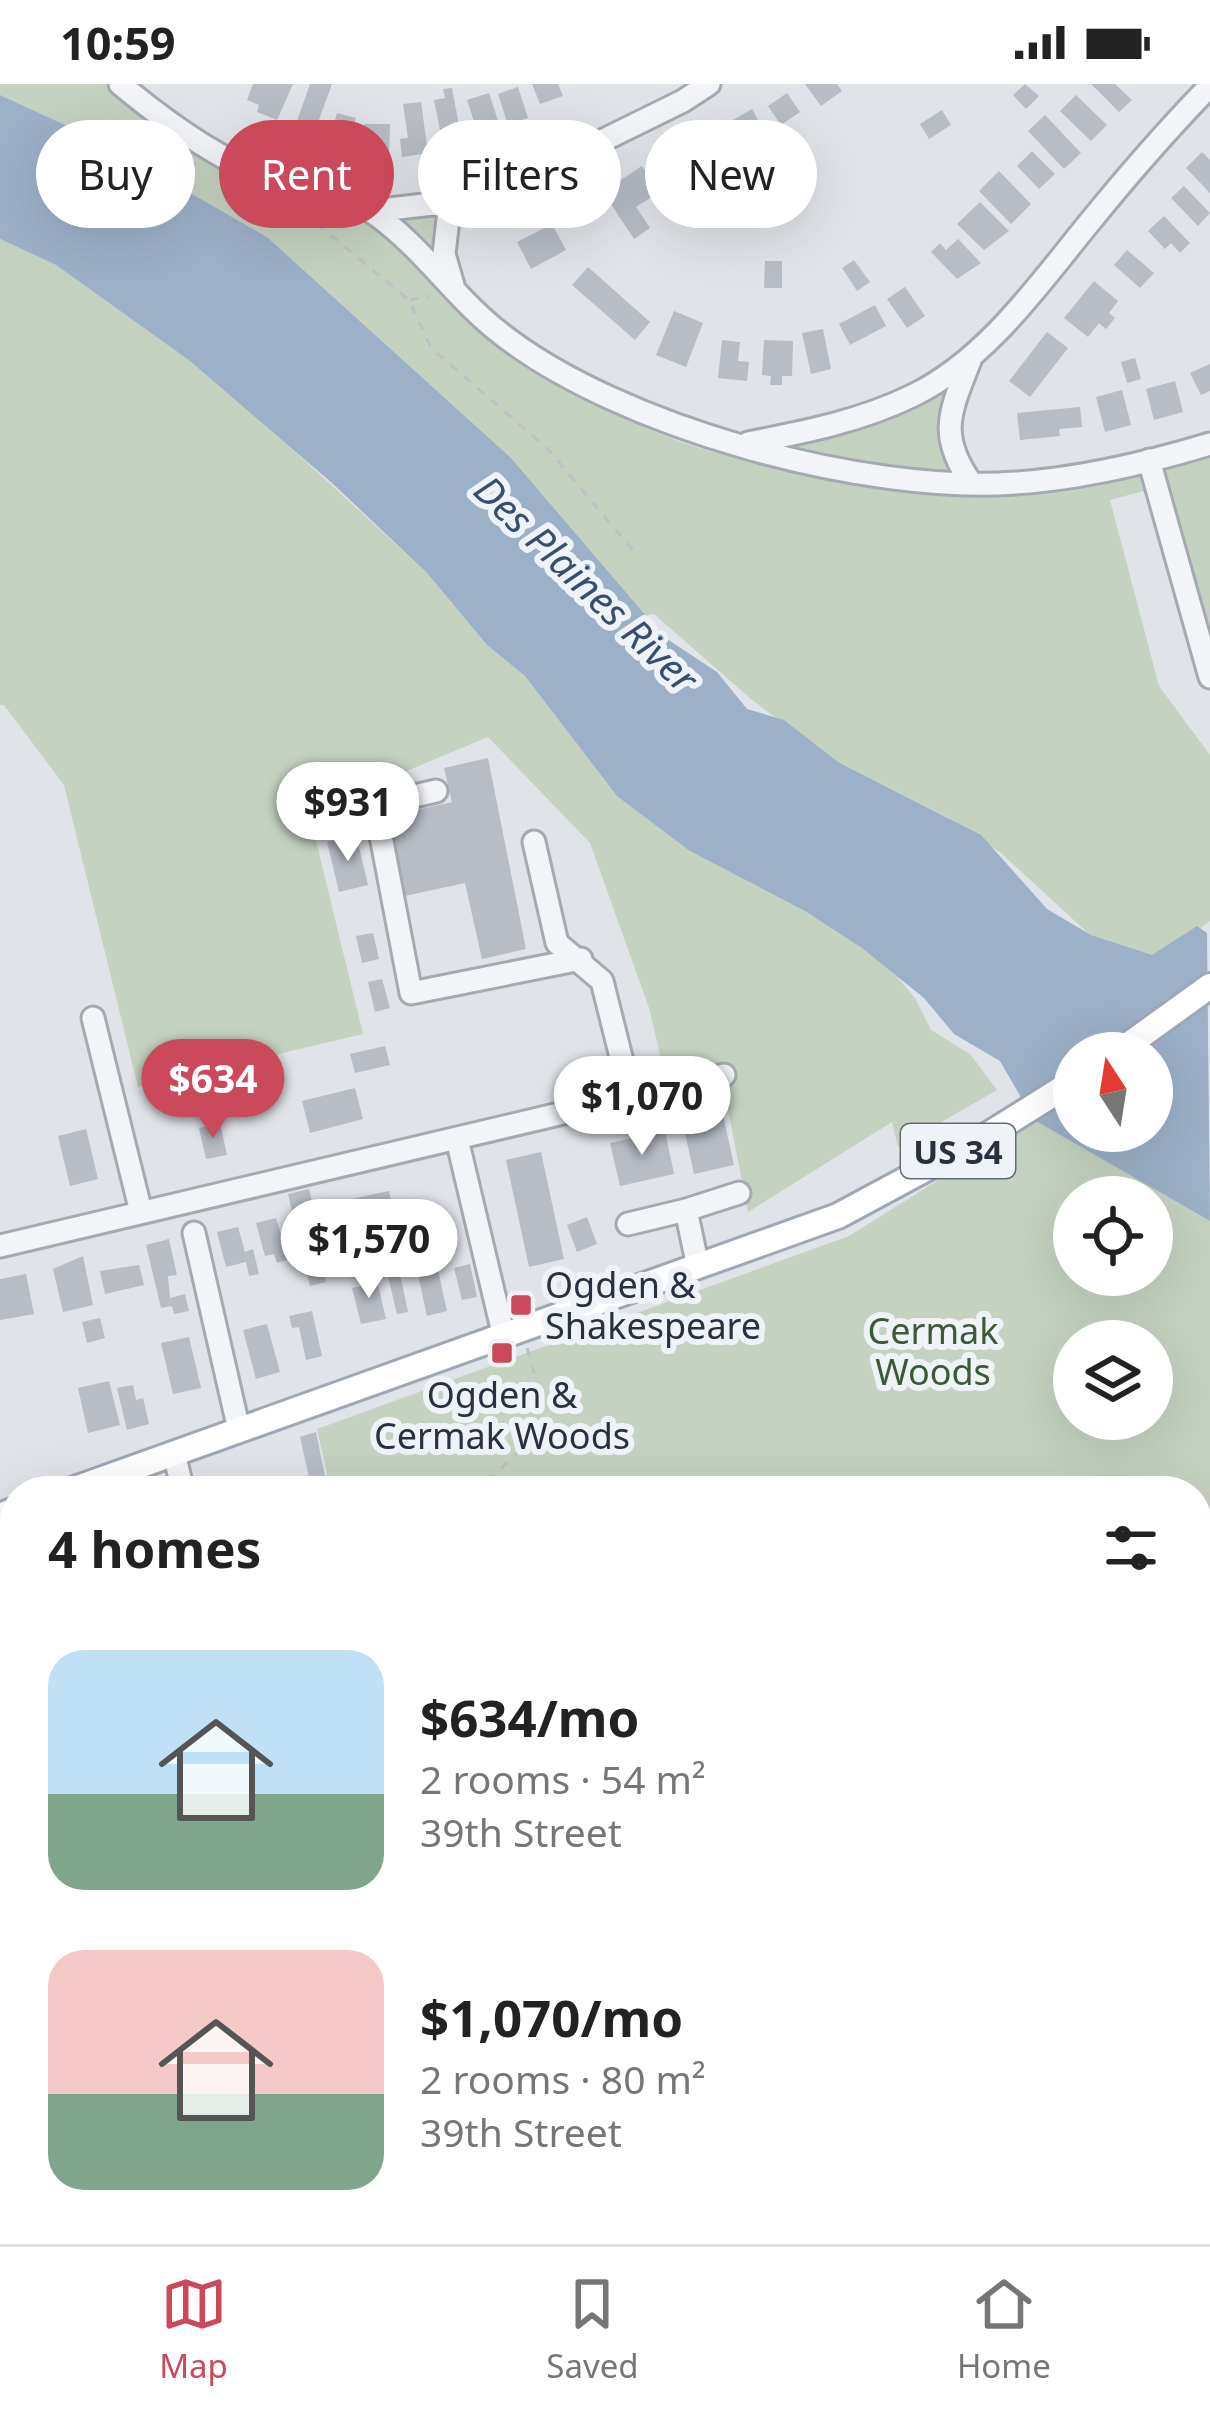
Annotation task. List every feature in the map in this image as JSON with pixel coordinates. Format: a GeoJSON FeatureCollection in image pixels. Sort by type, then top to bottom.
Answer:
{"type":"FeatureCollection","features":[{"type":"Feature","properties":{"kind":"main road"},"geometry":{"type":"LineString","coordinates":[[1146,1032],[1210,986]]}},
{"type":"Feature","properties":{"kind":"main road","name":"US 34"},"geometry":{"type":"LineString","coordinates":[[110,1476],[515,1340],[838,1216],[1053,1094]]}},
{"type":"Feature","properties":{"kind":"street"},"geometry":{"type":"LineString","coordinates":[[120,84],[173,128],[219,157]]}},
{"type":"Feature","properties":{"kind":"street"},"geometry":{"type":"LineString","coordinates":[[621,131],[709,84]]}},
{"type":"Feature","properties":{"kind":"street"},"geometry":{"type":"LineString","coordinates":[[735,446],[852,421],[917,394],[971,358],[1034,290],[1156,140],[1210,86]]}},
{"type":"Feature","properties":{"kind":"street"},"geometry":{"type":"LineString","coordinates":[[390,228],[497,332],[563,375],[671,424],[735,446],[890,477],[972,484],[1077,475],[1210,444]]}},
{"type":"Feature","properties":{"kind":"street"},"geometry":{"type":"LineString","coordinates":[[447,228],[444,254],[453,286]]}},
{"type":"Feature","properties":{"kind":"street"},"geometry":{"type":"LineString","coordinates":[[971,358],[947,435],[956,462],[972,484]]}},
{"type":"Feature","properties":{"kind":"street"},"geometry":{"type":"LineString","coordinates":[[1149,460],[1210,677]]}},
{"type":"Feature","properties":{"kind":"street"},"geometry":{"type":"LineString","coordinates":[[436,791],[393,800],[376,810],[410,993],[588,967]]}},
{"type":"Feature","properties":{"kind":"street"},"geometry":{"type":"LineString","coordinates":[[533,842],[557,943],[602,981],[631,1097]]}},
{"type":"Feature","properties":{"kind":"street"},"geometry":{"type":"LineString","coordinates":[[93,1018],[142,1212]]}},
{"type":"Feature","properties":{"kind":"street"},"geometry":{"type":"LineString","coordinates":[[0,1246],[724,1075]]}},
{"type":"Feature","properties":{"kind":"street"},"geometry":{"type":"LineString","coordinates":[[457,1139],[515,1340]]}},
{"type":"Feature","properties":{"kind":"street"},"geometry":{"type":"LineString","coordinates":[[628,1224],[739,1193]]}},
{"type":"Feature","properties":{"kind":"street"},"geometry":{"type":"LineString","coordinates":[[686,1210],[698,1267]]}},
{"type":"Feature","properties":{"kind":"street"},"geometry":{"type":"LineString","coordinates":[[194,1234],[239,1430]]}},
{"type":"Feature","properties":{"kind":"street"},"geometry":{"type":"LineString","coordinates":[[174,1453],[179,1476]]}},
{"type":"Feature","properties":{"kind":"path"},"geometry":{"type":"LineString","coordinates":[[195,163],[206,170]]}},
{"type":"Feature","properties":{"kind":"path"},"geometry":{"type":"LineString","coordinates":[[322,228],[409,300],[431,348],[546,447],[636,554]]}},
{"type":"Feature","properties":{"kind":"path"},"geometry":{"type":"LineString","coordinates":[[490,1476],[528,1441],[541,1414],[537,1378],[515,1340]]}},
{"type":"Feature","properties":{"kind":"green space"},"geometry":{"type":"Polygon","coordinates":[[[0,84],[105,84],[145,120],[54,120],[0,95],[0,84]]]}},
{"type":"Feature","properties":{"kind":"green space"},"geometry":{"type":"Polygon","coordinates":[[[195,154],[219,168],[219,209],[195,196],[195,154]]]}},
{"type":"Feature","properties":{"kind":"green space"},"geometry":{"type":"Polygon","coordinates":[[[418,216],[418,228],[435,228],[447,296],[473,326],[588,400],[714,452],[753,455],[830,435],[891,413],[949,382],[938,443],[965,493],[1210,453],[1210,669],[1159,487],[1110,500],[1159,686],[1210,755],[1210,921],[1149,966],[1091,936],[1001,853],[947,817],[832,759],[752,700],[654,614],[645,616],[511,458],[267,237],[251,228],[394,228],[394,217],[418,216]]]}},
{"type":"Feature","properties":{"kind":"green space"},"geometry":{"type":"Polygon","coordinates":[[[0,239],[56,265],[190,361],[265,424],[427,573],[487,645],[525,676],[617,796],[879,956],[915,998],[931,1030],[970,1054],[997,1090],[898,1147],[892,1122],[748,1212],[724,1089],[671,1101],[649,1008],[590,843],[488,737],[309,812],[363,1034],[138,1087],[64,785],[0,705],[0,239]]]}},
{"type":"Feature","properties":{"kind":"green space","name":"Cermak Woods"},"geometry":{"type":"Polygon","coordinates":[[[1034,1120],[1053,1131],[1053,1152],[1090,1152],[1132,1176],[1053,1176],[1053,1296],[1173,1296],[1173,1200],[1210,1221],[1210,1476],[328,1476],[317,1429],[849,1236],[1034,1120]]]}},
{"type":"Feature","properties":{"kind":"water","name":"Des Plaines River"},"geometry":{"type":"Polygon","coordinates":[[[0,95],[54,120],[36,120],[36,228],[195,228],[195,196],[219,209],[219,228],[251,228],[267,237],[511,458],[664,637],[717,672],[747,709],[784,720],[838,762],[981,835],[1047,909],[1091,935],[1152,955],[1197,926],[1207,933],[1210,1221],[1173,1200],[1173,1176],[1132,1176],[1090,1152],[1173,1152],[1173,1032],[1053,1032],[1053,1131],[1034,1120],[1000,1061],[954,1034],[924,998],[862,948],[805,911],[690,851],[617,796],[525,676],[487,645],[427,573],[332,483],[190,361],[56,265],[0,239],[0,95]]]}},
{"type":"Feature","properties":{"kind":"building"},"geometry":{"type":"Polygon","coordinates":[[[253,84],[293,84],[277,120],[257,112],[259,105],[247,100],[253,84]]]}},
{"type":"Feature","properties":{"kind":"building"},"geometry":{"type":"Polygon","coordinates":[[[310,84],[332,84],[319,120],[297,120],[310,84]]]}},
{"type":"Feature","properties":{"kind":"building"},"geometry":{"type":"Polygon","coordinates":[[[532,84],[558,84],[563,96],[540,104],[532,84]]]}},
{"type":"Feature","properties":{"kind":"building"},"geometry":{"type":"Polygon","coordinates":[[[805,84],[837,84],[842,91],[821,106],[805,84]]]}},
{"type":"Feature","properties":{"kind":"building"},"geometry":{"type":"Polygon","coordinates":[[[1025,84],[1039,96],[1026,109],[1013,95],[1025,84]]]}},
{"type":"Feature","properties":{"kind":"building"},"geometry":{"type":"Polygon","coordinates":[[[1091,84],[1115,84],[1132,100],[1119,112],[1091,84]]]}},
{"type":"Feature","properties":{"kind":"building"},"geometry":{"type":"Polygon","coordinates":[[[518,87],[528,118],[506,120],[498,94],[518,87]]]}},
{"type":"Feature","properties":{"kind":"building"},"geometry":{"type":"Polygon","coordinates":[[[452,88],[458,120],[438,120],[434,100],[445,98],[443,89],[452,88]]]}},
{"type":"Feature","properties":{"kind":"building"},"geometry":{"type":"Polygon","coordinates":[[[489,93],[498,120],[473,120],[467,100],[489,93]]]}},
{"type":"Feature","properties":{"kind":"building"},"geometry":{"type":"Polygon","coordinates":[[[787,93],[800,112],[788,120],[778,120],[768,106],[787,93]]]}},
{"type":"Feature","properties":{"kind":"building"},"geometry":{"type":"Polygon","coordinates":[[[1076,95],[1107,125],[1091,141],[1060,111],[1076,95]]]}},
{"type":"Feature","properties":{"kind":"building"},"geometry":{"type":"Polygon","coordinates":[[[421,102],[423,120],[418,120],[418,155],[402,157],[400,139],[408,138],[403,104],[421,102]]]}},
{"type":"Feature","properties":{"kind":"building"},"geometry":{"type":"Polygon","coordinates":[[[752,109],[758,120],[733,120],[752,109]]]}},
{"type":"Feature","properties":{"kind":"building"},"geometry":{"type":"Polygon","coordinates":[[[942,110],[951,125],[929,139],[920,124],[942,110]]]}},
{"type":"Feature","properties":{"kind":"building"},"geometry":{"type":"Polygon","coordinates":[[[337,113],[356,118],[355,120],[335,120],[337,113]]]}},
{"type":"Feature","properties":{"kind":"building"},"geometry":{"type":"Polygon","coordinates":[[[1045,115],[1081,153],[1064,169],[1028,131],[1045,115]]]}},
{"type":"Feature","properties":{"kind":"building"},"geometry":{"type":"Polygon","coordinates":[[[1032,151],[1055,174],[1039,189],[1017,166],[1032,151]]]}},
{"type":"Feature","properties":{"kind":"building"},"geometry":{"type":"Polygon","coordinates":[[[1202,152],[1210,160],[1210,193],[1186,168],[1202,152]]]}},
{"type":"Feature","properties":{"kind":"building"},"geometry":{"type":"Polygon","coordinates":[[[642,166],[645,171],[645,201],[636,207],[645,228],[650,228],[634,239],[621,219],[621,180],[642,166]]]}},
{"type":"Feature","properties":{"kind":"building"},"geometry":{"type":"Polygon","coordinates":[[[999,171],[1031,204],[1011,224],[979,191],[999,171]]]}},
{"type":"Feature","properties":{"kind":"building"},"geometry":{"type":"Polygon","coordinates":[[[1184,186],[1210,213],[1198,226],[1171,198],[1184,186]]]}},
{"type":"Feature","properties":{"kind":"building"},"geometry":{"type":"Polygon","coordinates":[[[980,202],[1009,231],[984,250],[957,224],[980,202]]]}},
{"type":"Feature","properties":{"kind":"building"},"geometry":{"type":"Polygon","coordinates":[[[1164,216],[1190,243],[1180,253],[1171,243],[1165,249],[1148,231],[1164,216]]]}},
{"type":"Feature","properties":{"kind":"building"},"geometry":{"type":"Polygon","coordinates":[[[554,228],[566,250],[531,269],[517,242],[554,228]]]}},
{"type":"Feature","properties":{"kind":"building"},"geometry":{"type":"Polygon","coordinates":[[[958,239],[981,263],[957,279],[931,252],[940,243],[946,250],[958,239]]]}},
{"type":"Feature","properties":{"kind":"building"},"geometry":{"type":"Polygon","coordinates":[[[1127,250],[1154,273],[1140,288],[1114,265],[1127,250]]]}},
{"type":"Feature","properties":{"kind":"building"},"geometry":{"type":"Polygon","coordinates":[[[854,260],[870,282],[857,291],[842,268],[854,260]]]}},
{"type":"Feature","properties":{"kind":"building"},"geometry":{"type":"Polygon","coordinates":[[[765,261],[782,261],[782,288],[764,288],[765,261]]]}},
{"type":"Feature","properties":{"kind":"building"},"geometry":{"type":"Polygon","coordinates":[[[588,267],[650,322],[635,340],[572,285],[588,267]]]}},
{"type":"Feature","properties":{"kind":"building"},"geometry":{"type":"Polygon","coordinates":[[[1094,281],[1118,301],[1109,313],[1115,318],[1106,329],[1099,323],[1088,337],[1064,318],[1094,281]]]}},
{"type":"Feature","properties":{"kind":"building"},"geometry":{"type":"Polygon","coordinates":[[[905,287],[925,316],[907,328],[887,299],[905,287]]]}},
{"type":"Feature","properties":{"kind":"building"},"geometry":{"type":"Polygon","coordinates":[[[875,305],[886,326],[850,345],[839,324],[875,305]]]}},
{"type":"Feature","properties":{"kind":"building"},"geometry":{"type":"Polygon","coordinates":[[[674,311],[703,323],[686,367],[656,355],[674,311]]]}},
{"type":"Feature","properties":{"kind":"building"},"geometry":{"type":"Polygon","coordinates":[[[823,329],[831,369],[811,374],[802,333],[823,329]]]}},
{"type":"Feature","properties":{"kind":"building"},"geometry":{"type":"Polygon","coordinates":[[[1047,332],[1068,348],[1030,397],[1009,381],[1047,332]]]}},
{"type":"Feature","properties":{"kind":"building"},"geometry":{"type":"Polygon","coordinates":[[[722,340],[740,342],[738,361],[749,362],[747,381],[718,378],[722,340]]]}},
{"type":"Feature","properties":{"kind":"building"},"geometry":{"type":"Polygon","coordinates":[[[764,340],[793,341],[792,376],[782,376],[782,385],[770,385],[771,376],[762,375],[764,340]]]}},
{"type":"Feature","properties":{"kind":"building"},"geometry":{"type":"Polygon","coordinates":[[[1135,358],[1141,379],[1127,383],[1121,362],[1135,358]]]}},
{"type":"Feature","properties":{"kind":"building"},"geometry":{"type":"Polygon","coordinates":[[[1210,364],[1210,391],[1201,395],[1190,373],[1210,364]]]}},
{"type":"Feature","properties":{"kind":"building"},"geometry":{"type":"Polygon","coordinates":[[[1175,381],[1183,412],[1154,420],[1146,389],[1175,381]]]}},
{"type":"Feature","properties":{"kind":"building"},"geometry":{"type":"Polygon","coordinates":[[[1122,390],[1131,425],[1105,432],[1096,397],[1122,390]]]}},
{"type":"Feature","properties":{"kind":"building"},"geometry":{"type":"Polygon","coordinates":[[[1080,407],[1082,427],[1059,429],[1060,436],[1020,440],[1017,413],[1080,407]]]}},
{"type":"Feature","properties":{"kind":"building"},"geometry":{"type":"Polygon","coordinates":[[[488,758],[526,949],[482,959],[465,883],[400,897],[383,818],[452,802],[444,768],[488,758]]]}},
{"type":"Feature","properties":{"kind":"building"},"geometry":{"type":"Polygon","coordinates":[[[356,835],[368,885],[339,892],[327,842],[356,835]]]}},
{"type":"Feature","properties":{"kind":"building"},"geometry":{"type":"Polygon","coordinates":[[[373,933],[379,959],[362,963],[356,936],[373,933]]]}},
{"type":"Feature","properties":{"kind":"building"},"geometry":{"type":"Polygon","coordinates":[[[382,979],[390,1008],[375,1012],[368,982],[382,979]]]}},
{"type":"Feature","properties":{"kind":"building"},"geometry":{"type":"Polygon","coordinates":[[[385,1046],[390,1065],[355,1073],[350,1054],[385,1046]]]}},
{"type":"Feature","properties":{"kind":"building"},"geometry":{"type":"Polygon","coordinates":[[[355,1088],[363,1119],[310,1133],[302,1101],[355,1088]]]}},
{"type":"Feature","properties":{"kind":"building"},"geometry":{"type":"Polygon","coordinates":[[[721,1106],[734,1165],[694,1174],[681,1115],[721,1106]]]}},
{"type":"Feature","properties":{"kind":"building"},"geometry":{"type":"Polygon","coordinates":[[[220,1123],[227,1155],[206,1159],[199,1128],[220,1123]]]}},
{"type":"Feature","properties":{"kind":"building"},"geometry":{"type":"Polygon","coordinates":[[[86,1129],[98,1179],[70,1186],[58,1136],[86,1129]]]}},
{"type":"Feature","properties":{"kind":"building"},"geometry":{"type":"Polygon","coordinates":[[[665,1131],[674,1174],[620,1186],[610,1143],[665,1131]]]}},
{"type":"Feature","properties":{"kind":"building"},"geometry":{"type":"Polygon","coordinates":[[[541,1152],[564,1259],[529,1267],[506,1160],[541,1152]]]}},
{"type":"Feature","properties":{"kind":"building"},"geometry":{"type":"Polygon","coordinates":[[[309,1189],[313,1206],[292,1211],[288,1194],[309,1189]]]}},
{"type":"Feature","properties":{"kind":"building"},"geometry":{"type":"Polygon","coordinates":[[[389,1191],[395,1220],[343,1230],[337,1202],[389,1191]]]}},
{"type":"Feature","properties":{"kind":"building"},"geometry":{"type":"Polygon","coordinates":[[[587,1217],[597,1244],[577,1252],[567,1225],[587,1217]]]}},
{"type":"Feature","properties":{"kind":"building"},"geometry":{"type":"Polygon","coordinates":[[[276,1218],[283,1241],[292,1239],[297,1257],[277,1263],[274,1254],[265,1256],[256,1223],[276,1218]]]}},
{"type":"Feature","properties":{"kind":"building"},"geometry":{"type":"Polygon","coordinates":[[[427,1220],[447,1311],[427,1316],[407,1224],[427,1220]]]}},
{"type":"Feature","properties":{"kind":"building"},"geometry":{"type":"Polygon","coordinates":[[[238,1227],[245,1252],[253,1249],[259,1274],[249,1276],[246,1262],[226,1267],[217,1232],[238,1227]]]}},
{"type":"Feature","properties":{"kind":"building"},"geometry":{"type":"Polygon","coordinates":[[[169,1239],[177,1275],[168,1276],[170,1298],[185,1294],[189,1311],[174,1314],[172,1306],[161,1308],[146,1245],[169,1239]]]}},
{"type":"Feature","properties":{"kind":"building"},"geometry":{"type":"Polygon","coordinates":[[[317,1241],[326,1282],[310,1286],[300,1245],[317,1241]]]}},
{"type":"Feature","properties":{"kind":"building"},"geometry":{"type":"Polygon","coordinates":[[[83,1256],[93,1305],[63,1312],[53,1269],[83,1256]]]}},
{"type":"Feature","properties":{"kind":"building"},"geometry":{"type":"Polygon","coordinates":[[[470,1264],[477,1297],[462,1300],[454,1268],[470,1264]]]}},
{"type":"Feature","properties":{"kind":"building"},"geometry":{"type":"Polygon","coordinates":[[[139,1265],[144,1285],[105,1294],[100,1271],[139,1265]]]}},
{"type":"Feature","properties":{"kind":"building"},"geometry":{"type":"Polygon","coordinates":[[[26,1274],[34,1314],[0,1320],[0,1279],[26,1274]]]}},
{"type":"Feature","properties":{"kind":"building"},"geometry":{"type":"Polygon","coordinates":[[[400,1274],[408,1312],[397,1314],[388,1277],[400,1274]]]}},
{"type":"Feature","properties":{"kind":"building"},"geometry":{"type":"Polygon","coordinates":[[[376,1276],[386,1319],[361,1324],[352,1288],[376,1276]]]}},
{"type":"Feature","properties":{"kind":"building"},"geometry":{"type":"Polygon","coordinates":[[[312,1311],[322,1356],[306,1360],[299,1327],[292,1328],[289,1316],[312,1311]]]}},
{"type":"Feature","properties":{"kind":"building"},"geometry":{"type":"Polygon","coordinates":[[[100,1318],[105,1338],[87,1343],[82,1322],[100,1318]]]}},
{"type":"Feature","properties":{"kind":"building"},"geometry":{"type":"Polygon","coordinates":[[[267,1324],[280,1372],[256,1379],[243,1330],[267,1324]]]}},
{"type":"Feature","properties":{"kind":"building"},"geometry":{"type":"Polygon","coordinates":[[[189,1337],[201,1388],[173,1394],[161,1343],[189,1337]]]}},
{"type":"Feature","properties":{"kind":"building"},"geometry":{"type":"Polygon","coordinates":[[[109,1381],[120,1425],[88,1433],[78,1388],[109,1381]]]}},
{"type":"Feature","properties":{"kind":"building"},"geometry":{"type":"Polygon","coordinates":[[[133,1385],[136,1400],[143,1398],[149,1424],[127,1430],[117,1388],[133,1385]]]}},
{"type":"Feature","properties":{"kind":"building"},"geometry":{"type":"Polygon","coordinates":[[[316,1432],[325,1476],[309,1476],[300,1437],[316,1432]]]}},
{"type":"Feature","properties":{"kind":"place","name":"Ogden & Shakespeare"},"geometry":{"type":"Point","coordinates":[521,1305]}},
{"type":"Feature","properties":{"kind":"place","name":"Ogden & Cermak Woods"},"geometry":{"type":"Point","coordinates":[502,1353]}}]}
